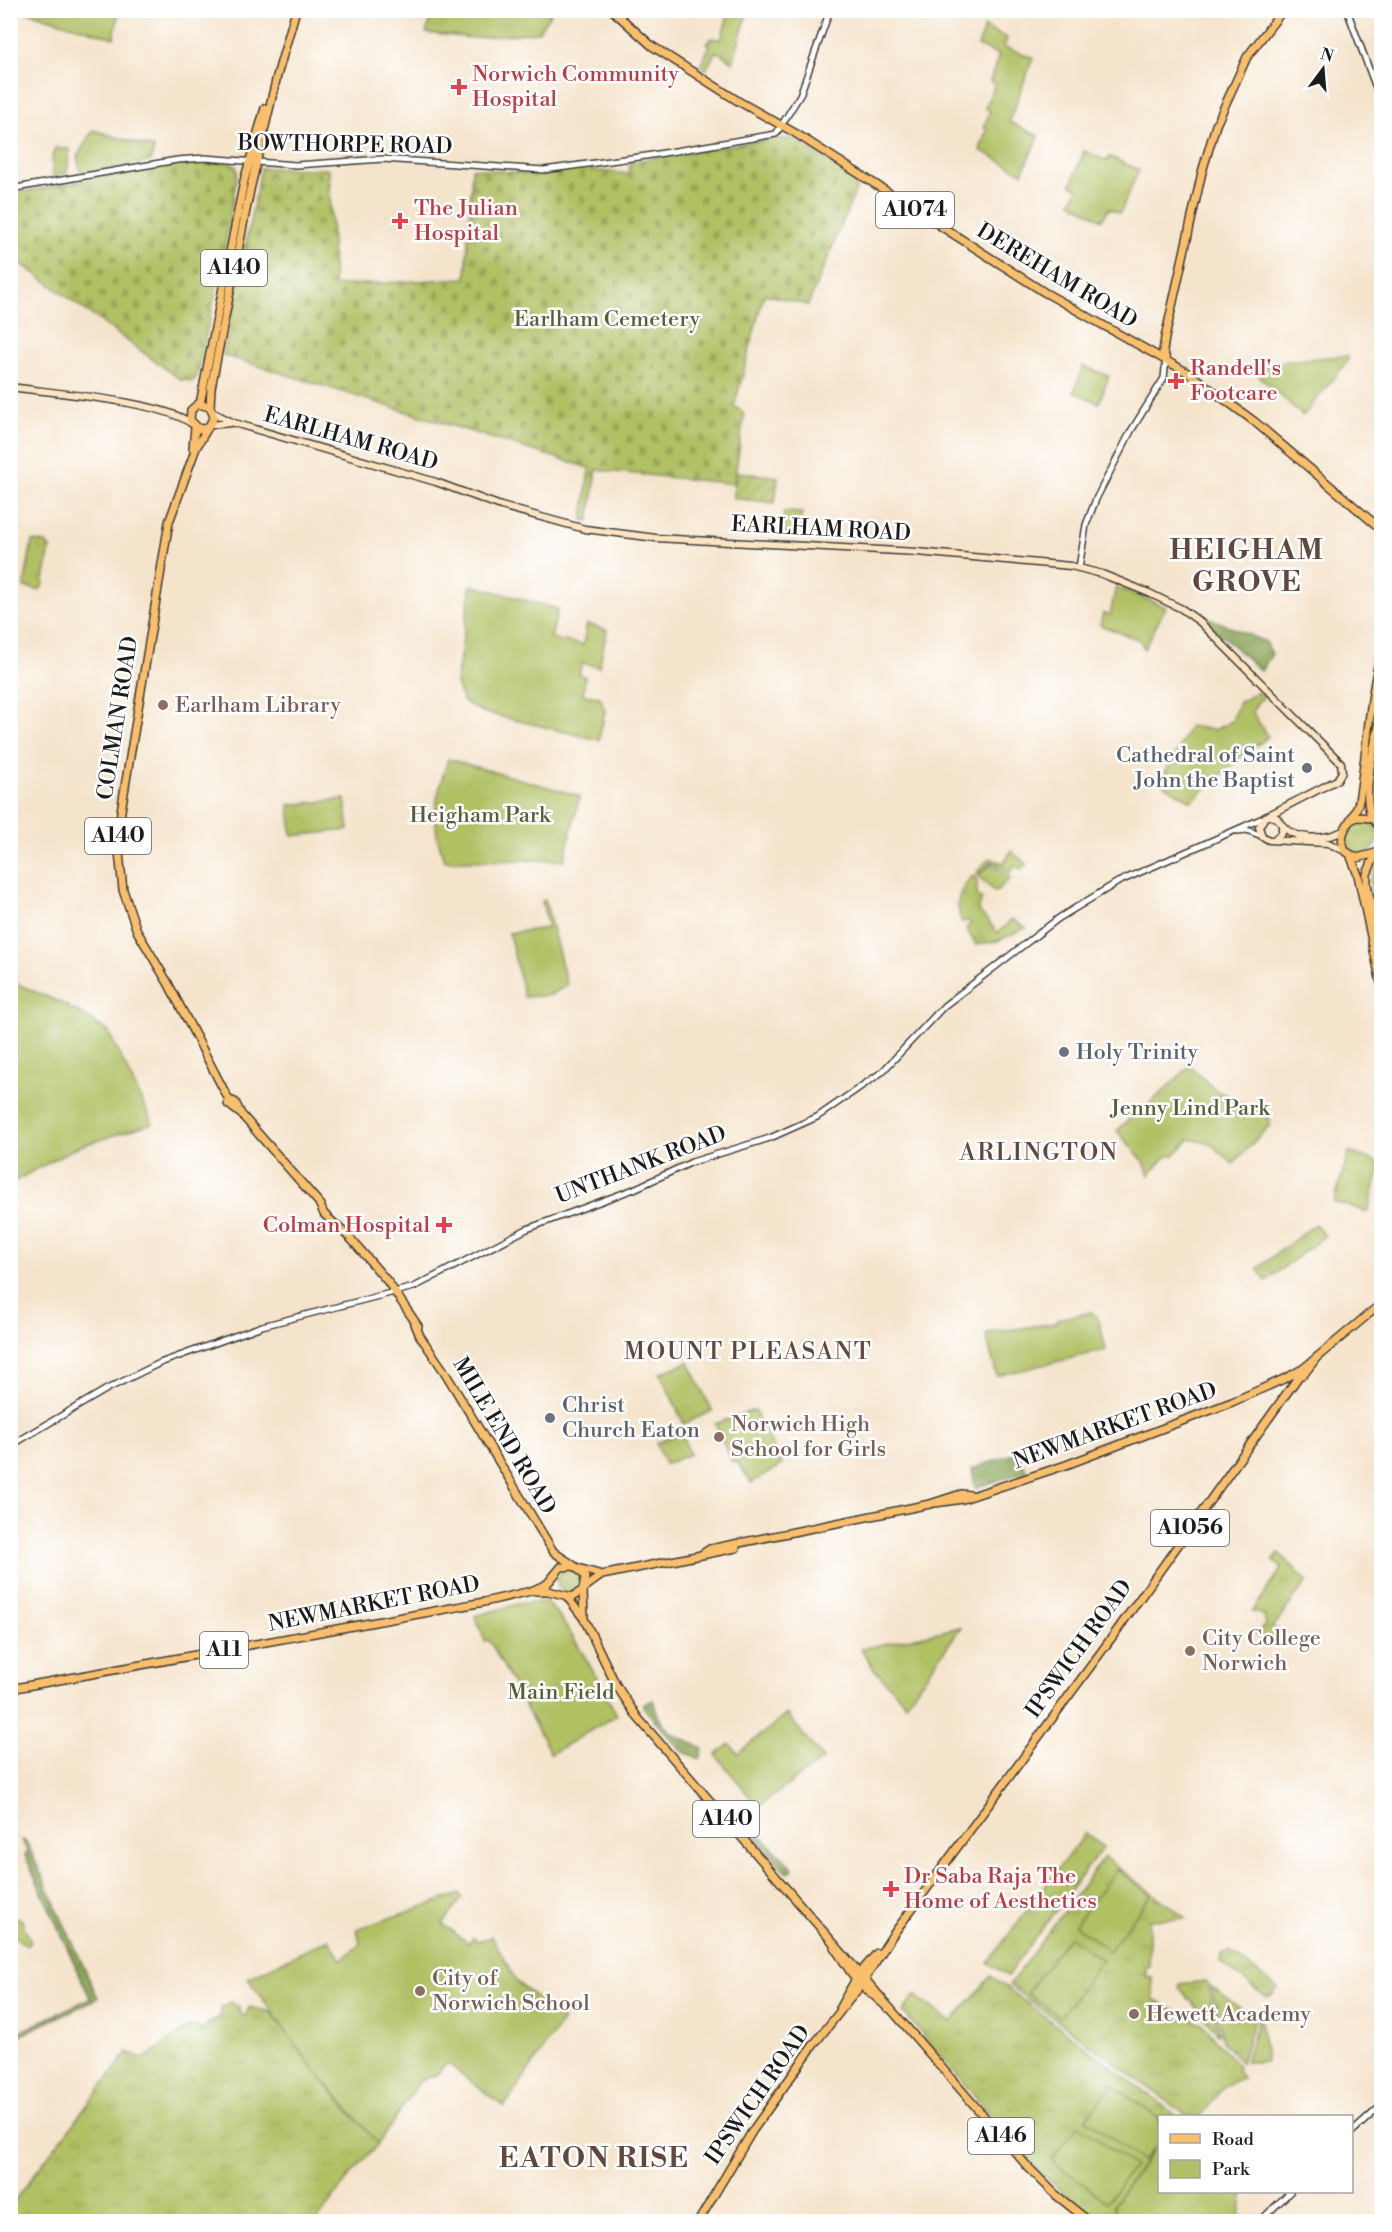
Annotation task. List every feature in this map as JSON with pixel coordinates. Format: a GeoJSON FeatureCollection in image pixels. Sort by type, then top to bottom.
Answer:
{"type":"FeatureCollection","features":[{"type":"Feature","properties":{"kind":"main road","name":"A140"},"geometry":{"type":"LineString","coordinates":[[200,404],[253,162],[296,10]]}},
{"type":"Feature","properties":{"kind":"main road","name":"DEREHAM ROAD"},"geometry":{"type":"LineString","coordinates":[[612,10],[652,46],[738,101],[783,126],[1044,292],[1166,359],[1255,422],[1382,530]]}},
{"type":"Feature","properties":{"kind":"main road"},"geometry":{"type":"LineString","coordinates":[[1166,359],[1163,351],[1165,338],[1202,172],[1214,132],[1247,57],[1283,10]]}},
{"type":"Feature","properties":{"kind":"main road","name":"A140"},"geometry":{"type":"LineString","coordinates":[[212,410],[211,388],[253,162]]}},
{"type":"Feature","properties":{"kind":"main road"},"geometry":{"type":"LineString","coordinates":[[10,387],[170,412],[186,413],[200,404],[212,410]]}},
{"type":"Feature","properties":{"kind":"main road","name":"COLMAN ROAD"},"geometry":{"type":"LineString","coordinates":[[189,465],[194,426],[191,410]]}},
{"type":"Feature","properties":{"kind":"main road","name":"EARLHAM ROAD"},"geometry":{"type":"LineString","coordinates":[[212,410],[234,423]]}},
{"type":"Feature","properties":{"kind":"main road","name":"COLMAN ROAD"},"geometry":{"type":"LineString","coordinates":[[212,410],[210,426],[189,465],[169,522],[121,811],[119,870],[137,931],[168,983],[229,1100],[240,1108],[241,1113],[396,1293]]}},
{"type":"Feature","properties":{"kind":"main road"},"geometry":{"type":"LineString","coordinates":[[170,412],[194,426],[210,426]]}},
{"type":"Feature","properties":{"kind":"main road","name":"EARLHAM ROAD"},"geometry":{"type":"LineString","coordinates":[[210,426],[218,422],[234,423],[436,482],[501,507],[598,532],[938,554],[1078,568],[1149,593],[1182,609],[1200,622],[1267,692],[1341,763],[1342,772]]}},
{"type":"Feature","properties":{"kind":"main road"},"geometry":{"type":"LineString","coordinates":[[1345,851],[1343,831],[1359,804],[1382,649]]}},
{"type":"Feature","properties":{"kind":"main road"},"geometry":{"type":"LineString","coordinates":[[1382,712],[1368,794],[1382,830]]}},
{"type":"Feature","properties":{"kind":"main road","name":"UNTHANK ROAD"},"geometry":{"type":"LineString","coordinates":[[1265,817],[1328,786],[1342,772]]}},
{"type":"Feature","properties":{"kind":"main road"},"geometry":{"type":"LineString","coordinates":[[1274,839],[1280,835],[1283,812],[1290,804]]}},
{"type":"Feature","properties":{"kind":"main road"},"geometry":{"type":"LineString","coordinates":[[1343,831],[1325,837],[1296,836],[1277,818],[1265,817],[1258,827],[1262,836],[1328,843],[1352,857],[1358,875],[1382,988]]}},
{"type":"Feature","properties":{"kind":"main road"},"geometry":{"type":"LineString","coordinates":[[1348,821],[1357,817],[1377,821]]}},
{"type":"Feature","properties":{"kind":"main road"},"geometry":{"type":"LineString","coordinates":[[1352,857],[1364,859],[1380,848]]}},
{"type":"Feature","properties":{"kind":"main road"},"geometry":{"type":"LineString","coordinates":[[1380,848],[1367,874],[1367,884],[1382,959]]}},
{"type":"Feature","properties":{"kind":"main road","name":"MILE END ROAD"},"geometry":{"type":"LineString","coordinates":[[396,1293],[553,1551],[576,1567]]}},
{"type":"Feature","properties":{"kind":"main road"},"geometry":{"type":"LineString","coordinates":[[1317,1357],[1382,1303]]}},
{"type":"Feature","properties":{"kind":"main road","name":"A1056"},"geometry":{"type":"LineString","coordinates":[[1300,1371],[1304,1374],[1317,1357]]}},
{"type":"Feature","properties":{"kind":"main road","name":"NEWMARKET ROAD"},"geometry":{"type":"LineString","coordinates":[[531,1591],[559,1594],[568,1598],[576,1596],[602,1575],[702,1554],[710,1549],[935,1503],[962,1494],[972,1495],[1089,1457],[1232,1402],[1300,1371],[1317,1357]]}},
{"type":"Feature","properties":{"kind":"main road","name":"IPSWICH ROAD"},"geometry":{"type":"LineString","coordinates":[[698,2222],[753,2130],[887,1942],[1118,1629],[1300,1371]]}},
{"type":"Feature","properties":{"kind":"main road","name":"MILE END ROAD"},"geometry":{"type":"LineString","coordinates":[[553,1551],[555,1575]]}},
{"type":"Feature","properties":{"kind":"main road","name":"NEWMARKET ROAD"},"geometry":{"type":"LineString","coordinates":[[10,1689],[420,1616],[531,1591],[547,1584],[564,1566],[602,1575]]}},
{"type":"Feature","properties":{"kind":"main road","name":"A140"},"geometry":{"type":"LineString","coordinates":[[576,1567],[585,1577],[584,1619]]}},
{"type":"Feature","properties":{"kind":"main road","name":"A140"},"geometry":{"type":"LineString","coordinates":[[555,1575],[554,1587],[559,1594]]}},
{"type":"Feature","properties":{"kind":"main road","name":"A140"},"geometry":{"type":"LineString","coordinates":[[568,1598],[584,1619],[616,1685],[638,1718],[821,1928],[861,1979]]}},
{"type":"Feature","properties":{"kind":"main road","name":"A146"},"geometry":{"type":"LineString","coordinates":[[861,1979],[897,2014],[1042,2182],[1090,2222]]}},
{"type":"Feature","properties":{"kind":"street"},"geometry":{"type":"LineString","coordinates":[[783,126],[800,95],[830,10]]}},
{"type":"Feature","properties":{"kind":"street"},"geometry":{"type":"LineString","coordinates":[[1347,10],[1382,104]]}},
{"type":"Feature","properties":{"kind":"street","name":"BOWTHORPE ROAD"},"geometry":{"type":"LineString","coordinates":[[10,189],[186,159],[213,158],[315,165],[369,159],[544,170],[646,156],[774,134],[783,126]]}},
{"type":"Feature","properties":{"kind":"street"},"geometry":{"type":"LineString","coordinates":[[1078,568],[1086,525],[1096,499],[1131,431],[1164,378],[1166,359]]}},
{"type":"Feature","properties":{"kind":"street","name":"UNTHANK ROAD"},"geometry":{"type":"LineString","coordinates":[[10,1446],[107,1389],[169,1359],[262,1326],[414,1287],[527,1229],[634,1189],[692,1162],[770,1138],[823,1114],[882,1072],[944,1006],[1059,918],[1118,882],[1265,817]]}},
{"type":"Feature","properties":{"kind":"street"},"geometry":{"type":"LineString","coordinates":[[1236,831],[1246,830],[1262,836]]}},
{"type":"Feature","properties":{"kind":"street"},"geometry":{"type":"LineString","coordinates":[[1353,2131],[1382,2105]]}},
{"type":"Feature","properties":{"kind":"street"},"geometry":{"type":"LineString","coordinates":[[1259,2222],[1289,2193]]}},
{"type":"Feature","properties":{"kind":"green space"},"geometry":{"type":"Polygon","coordinates":[[[433,10],[552,11],[538,32],[474,38],[426,33],[433,10]]]}},
{"type":"Feature","properties":{"kind":"green space"},"geometry":{"type":"Polygon","coordinates":[[[24,11],[119,11],[114,38],[24,11]]]}},
{"type":"Feature","properties":{"kind":"green space"},"geometry":{"type":"Polygon","coordinates":[[[729,11],[748,11],[733,62],[716,51],[706,70],[700,66],[710,46],[707,43],[712,38],[721,40],[729,11]]]}},
{"type":"Feature","properties":{"kind":"green space"},"geometry":{"type":"Polygon","coordinates":[[[984,27],[1007,38],[1004,47],[1033,58],[1009,122],[1039,136],[1022,173],[980,150],[990,111],[985,108],[995,84],[990,81],[999,55],[978,46],[984,27]]]}},
{"type":"Feature","properties":{"kind":"green space"},"geometry":{"type":"Polygon","coordinates":[[[93,130],[154,148],[151,161],[85,173],[80,171],[77,157],[93,130]]]}},
{"type":"Feature","properties":{"kind":"green space","name":"Earlham Cemetery"},"geometry":{"type":"Polygon","coordinates":[[[776,138],[793,139],[860,180],[808,305],[764,294],[734,407],[742,411],[744,416],[734,484],[597,470],[589,521],[583,520],[589,468],[223,355],[261,168],[329,169],[334,286],[466,278],[472,168],[528,174],[591,166],[591,170],[629,174],[630,162],[776,138]]]}},
{"type":"Feature","properties":{"kind":"green space"},"geometry":{"type":"Polygon","coordinates":[[[55,148],[70,149],[67,173],[53,178],[52,157],[55,148]]]}},
{"type":"Feature","properties":{"kind":"green space"},"geometry":{"type":"Polygon","coordinates":[[[1084,151],[1107,161],[1110,157],[1139,170],[1120,213],[1109,208],[1102,220],[1071,202],[1078,189],[1071,185],[1084,151]]]}},
{"type":"Feature","properties":{"kind":"green space"},"geometry":{"type":"Polygon","coordinates":[[[207,161],[232,163],[237,168],[237,175],[222,264],[197,376],[193,381],[181,380],[11,256],[11,194],[171,165],[207,161]]]}},
{"type":"Feature","properties":{"kind":"green space"},"geometry":{"type":"Polygon","coordinates":[[[1348,356],[1347,362],[1303,416],[1259,376],[1257,367],[1284,361],[1348,356]]]}},
{"type":"Feature","properties":{"kind":"green space"},"geometry":{"type":"Polygon","coordinates":[[[1083,366],[1109,376],[1099,403],[1074,392],[1083,366]]]}},
{"type":"Feature","properties":{"kind":"green space"},"geometry":{"type":"Polygon","coordinates":[[[736,472],[778,477],[775,503],[733,498],[736,472]]]}},
{"type":"Feature","properties":{"kind":"green space"},"geometry":{"type":"Polygon","coordinates":[[[784,512],[802,513],[796,535],[783,534],[784,512]]]}},
{"type":"Feature","properties":{"kind":"green space"},"geometry":{"type":"Polygon","coordinates":[[[32,541],[46,543],[50,548],[43,586],[39,590],[24,587],[32,541]]]}},
{"type":"Feature","properties":{"kind":"green space"},"geometry":{"type":"Polygon","coordinates":[[[471,585],[558,609],[551,638],[583,645],[587,624],[607,630],[599,667],[582,663],[579,674],[585,677],[583,695],[600,697],[605,711],[599,740],[482,712],[463,701],[456,684],[471,585]]]}},
{"type":"Feature","properties":{"kind":"green space"},"geometry":{"type":"Polygon","coordinates":[[[1116,587],[1166,607],[1144,649],[1140,640],[1100,625],[1103,613],[1110,615],[1116,587]]]}},
{"type":"Feature","properties":{"kind":"green space"},"geometry":{"type":"Polygon","coordinates":[[[1207,617],[1266,642],[1272,654],[1261,671],[1205,620],[1207,617]]]}},
{"type":"Feature","properties":{"kind":"green space"},"geometry":{"type":"Polygon","coordinates":[[[1261,691],[1265,696],[1256,704],[1253,713],[1268,737],[1241,757],[1191,801],[1164,785],[1161,781],[1190,726],[1214,730],[1232,721],[1239,702],[1261,691]]]}},
{"type":"Feature","properties":{"kind":"green space","name":"Heigham Park"},"geometry":{"type":"Polygon","coordinates":[[[448,759],[580,796],[564,860],[444,861],[435,820],[437,799],[448,759]]]}},
{"type":"Feature","properties":{"kind":"green space"},"geometry":{"type":"Polygon","coordinates":[[[345,799],[349,830],[292,836],[289,805],[345,799]]]}},
{"type":"Feature","properties":{"kind":"green space"},"geometry":{"type":"Polygon","coordinates":[[[1362,821],[1373,826],[1378,837],[1373,848],[1362,853],[1351,848],[1346,837],[1351,826],[1362,821]]]}},
{"type":"Feature","properties":{"kind":"green space"},"geometry":{"type":"Polygon","coordinates":[[[1011,851],[1027,864],[1021,869],[1014,866],[1010,873],[991,862],[979,874],[977,872],[989,858],[1004,863],[1011,851]]]}},
{"type":"Feature","properties":{"kind":"green space"},"geometry":{"type":"Polygon","coordinates":[[[1381,863],[1381,939],[1370,881],[1377,865],[1381,863]]]}},
{"type":"Feature","properties":{"kind":"green space"},"geometry":{"type":"Polygon","coordinates":[[[990,864],[1011,878],[995,892],[978,876],[990,864]]]}},
{"type":"Feature","properties":{"kind":"green space"},"geometry":{"type":"Polygon","coordinates":[[[973,875],[977,881],[977,895],[982,899],[978,910],[998,933],[1012,919],[1026,928],[997,941],[976,945],[966,928],[971,924],[968,921],[962,922],[958,909],[961,891],[973,875]]]}},
{"type":"Feature","properties":{"kind":"green space"},"geometry":{"type":"Polygon","coordinates":[[[545,900],[567,985],[551,995],[524,997],[509,933],[548,928],[542,901],[545,900]]]}},
{"type":"Feature","properties":{"kind":"green space"},"geometry":{"type":"Polygon","coordinates":[[[11,981],[70,1007],[69,1010],[75,1010],[108,1031],[153,1123],[77,1147],[11,1183],[11,981]]]}},
{"type":"Feature","properties":{"kind":"green space","name":"Jenny Lind Park"},"geometry":{"type":"Polygon","coordinates":[[[1190,1066],[1214,1089],[1269,1118],[1270,1125],[1233,1164],[1211,1144],[1190,1139],[1173,1156],[1167,1156],[1149,1175],[1144,1162],[1117,1131],[1144,1104],[1147,1106],[1190,1066]]]}},
{"type":"Feature","properties":{"kind":"green space"},"geometry":{"type":"Polygon","coordinates":[[[1349,1152],[1381,1163],[1368,1212],[1334,1202],[1349,1152]]]}},
{"type":"Feature","properties":{"kind":"green space"},"geometry":{"type":"Polygon","coordinates":[[[1315,1224],[1325,1236],[1266,1281],[1257,1269],[1315,1224]]]}},
{"type":"Feature","properties":{"kind":"green space"},"geometry":{"type":"Polygon","coordinates":[[[1092,1312],[1099,1320],[1106,1350],[997,1376],[986,1336],[988,1333],[1055,1323],[1058,1319],[1092,1312]]]}},
{"type":"Feature","properties":{"kind":"green space"},"geometry":{"type":"Polygon","coordinates":[[[689,1362],[712,1411],[684,1424],[660,1373],[689,1362]]]}},
{"type":"Feature","properties":{"kind":"green space"},"geometry":{"type":"Polygon","coordinates":[[[754,1410],[782,1465],[751,1483],[738,1463],[732,1462],[715,1424],[754,1410]]]}},
{"type":"Feature","properties":{"kind":"green space"},"geometry":{"type":"Polygon","coordinates":[[[681,1433],[690,1454],[665,1464],[656,1443],[681,1433]]]}},
{"type":"Feature","properties":{"kind":"green space"},"geometry":{"type":"Polygon","coordinates":[[[1018,1452],[1027,1471],[975,1488],[972,1469],[1018,1452]]]}},
{"type":"Feature","properties":{"kind":"green space"},"geometry":{"type":"Polygon","coordinates":[[[1279,1553],[1307,1581],[1273,1627],[1281,1633],[1271,1646],[1256,1634],[1266,1624],[1264,1615],[1252,1612],[1282,1568],[1273,1561],[1279,1553]]]}},
{"type":"Feature","properties":{"kind":"green space"},"geometry":{"type":"Polygon","coordinates":[[[569,1569],[578,1572],[581,1581],[578,1590],[569,1593],[560,1590],[557,1581],[560,1572],[569,1569]]]}},
{"type":"Feature","properties":{"kind":"green space","name":"Main Field"},"geometry":{"type":"Polygon","coordinates":[[[544,1602],[552,1608],[572,1635],[617,1715],[551,1754],[489,1640],[485,1641],[475,1616],[521,1603],[544,1602]]]}},
{"type":"Feature","properties":{"kind":"green space"},"geometry":{"type":"Polygon","coordinates":[[[961,1627],[906,1704],[874,1669],[861,1649],[961,1627]]]}},
{"type":"Feature","properties":{"kind":"green space"},"geometry":{"type":"Polygon","coordinates":[[[653,1700],[660,1719],[670,1732],[703,1748],[700,1759],[681,1751],[644,1708],[643,1705],[653,1700]]]}},
{"type":"Feature","properties":{"kind":"green space"},"geometry":{"type":"Polygon","coordinates":[[[787,1714],[823,1759],[758,1807],[716,1755],[729,1744],[738,1753],[787,1714]]]}},
{"type":"Feature","properties":{"kind":"green space"},"geometry":{"type":"Polygon","coordinates":[[[748,1821],[754,1823],[756,1831],[793,1868],[791,1872],[787,1873],[744,1824],[748,1821]]]}},
{"type":"Feature","properties":{"kind":"green space"},"geometry":{"type":"Polygon","coordinates":[[[1085,1833],[1103,1847],[1007,1976],[988,1962],[1085,1833]]]}},
{"type":"Feature","properties":{"kind":"green space"},"geometry":{"type":"Polygon","coordinates":[[[22,1840],[26,1841],[98,1998],[11,2040],[11,2036],[90,1998],[25,1855],[28,1853],[22,1840]]]}},
{"type":"Feature","properties":{"kind":"green space"},"geometry":{"type":"Polygon","coordinates":[[[1104,1857],[1186,1918],[1149,1920],[1149,1966],[1146,1967],[1146,1976],[1152,1977],[1154,2000],[1202,2023],[1238,2066],[1237,2070],[1242,2078],[1224,2086],[1202,2115],[1186,2115],[1009,1985],[1104,1857]]]}},
{"type":"Feature","properties":{"kind":"green space"},"geometry":{"type":"Polygon","coordinates":[[[1117,1869],[1151,1895],[1109,1951],[1075,1925],[1117,1869]]]}},
{"type":"Feature","properties":{"kind":"green space","name":"City of Norwich School"},"geometry":{"type":"Polygon","coordinates":[[[460,1894],[462,1898],[443,1924],[468,1943],[473,1938],[479,1942],[492,1936],[516,1981],[563,2020],[504,2107],[447,2063],[436,2075],[420,2081],[378,2144],[306,2059],[248,1978],[329,1939],[341,1960],[360,1944],[357,1929],[460,1894]]]}},
{"type":"Feature","properties":{"kind":"green space"},"geometry":{"type":"Polygon","coordinates":[[[12,1917],[21,1919],[31,1942],[27,1946],[11,1934],[12,1917]]]}},
{"type":"Feature","properties":{"kind":"green space"},"geometry":{"type":"Polygon","coordinates":[[[1069,1936],[1102,1960],[1060,2017],[1027,1993],[1069,1936]]]}},
{"type":"Feature","properties":{"kind":"green space"},"geometry":{"type":"Polygon","coordinates":[[[1230,1951],[1278,1988],[1271,1996],[1266,1997],[1220,1962],[1222,1954],[1230,1951]]]}},
{"type":"Feature","properties":{"kind":"green space"},"geometry":{"type":"Polygon","coordinates":[[[991,1976],[1176,2115],[1158,2115],[1158,2142],[1114,2204],[1117,2221],[1103,2221],[1083,2210],[1042,2175],[903,2012],[915,1995],[951,2022],[991,1976]]]}},
{"type":"Feature","properties":{"kind":"green space"},"geometry":{"type":"Polygon","coordinates":[[[1206,1981],[1209,1984],[1219,2035],[1179,1987],[1180,1984],[1206,1981]]]}},
{"type":"Feature","properties":{"kind":"green space"},"geometry":{"type":"Polygon","coordinates":[[[1212,1987],[1254,2019],[1241,2063],[1223,2041],[1212,1987]]]}},
{"type":"Feature","properties":{"kind":"green space"},"geometry":{"type":"Polygon","coordinates":[[[230,2002],[241,2008],[239,2011],[245,2017],[249,2007],[271,2012],[324,2082],[378,2144],[349,2177],[317,2221],[11,2221],[10,2206],[128,2052],[143,2059],[191,2026],[201,2028],[198,2035],[209,2023],[220,2017],[221,2008],[230,2002]]]}},
{"type":"Feature","properties":{"kind":"green space"},"geometry":{"type":"Polygon","coordinates":[[[1258,2019],[1261,2022],[1266,2062],[1245,2062],[1258,2019]]]}},
{"type":"Feature","properties":{"kind":"green space"},"geometry":{"type":"Polygon","coordinates":[[[1112,2084],[1158,2118],[1158,2193],[1244,2193],[1240,2215],[1247,2221],[1117,2221],[1114,2204],[1156,2146],[1142,2161],[1086,2119],[1112,2084]]]}},
{"type":"Feature","properties":{"kind":"green space"},"geometry":{"type":"Polygon","coordinates":[[[1078,2125],[1134,2166],[1107,2202],[1051,2160],[1078,2125]]]}},
{"type":"Feature","properties":{"kind":"place","name":"Norwich Community Hospital"},"geometry":{"type":"Point","coordinates":[459,87]}},
{"type":"Feature","properties":{"kind":"place","name":"The Julian Hospital"},"geometry":{"type":"Point","coordinates":[400,221]}},
{"type":"Feature","properties":{"kind":"place","name":"Randell's Footcare"},"geometry":{"type":"Point","coordinates":[1176,381]}},
{"type":"Feature","properties":{"kind":"place","name":"Earlham Library"},"geometry":{"type":"Point","coordinates":[163,705]}},
{"type":"Feature","properties":{"kind":"place","name":"Cathedral of Saint John the Baptist"},"geometry":{"type":"Point","coordinates":[1307,768]}},
{"type":"Feature","properties":{"kind":"place","name":"Holy Trinity"},"geometry":{"type":"Point","coordinates":[1064,1052]}},
{"type":"Feature","properties":{"kind":"place","name":"Colman Hospital"},"geometry":{"type":"Point","coordinates":[444,1225]}},
{"type":"Feature","properties":{"kind":"place","name":"Christ Church Eaton"},"geometry":{"type":"Point","coordinates":[550,1418]}},
{"type":"Feature","properties":{"kind":"place","name":"Norwich High School for Girls"},"geometry":{"type":"Point","coordinates":[719,1437]}},
{"type":"Feature","properties":{"kind":"place","name":"City College Norwich"},"geometry":{"type":"Point","coordinates":[1190,1651]}},
{"type":"Feature","properties":{"kind":"place","name":"Dr Saba Raja The Home of Aesthetics"},"geometry":{"type":"Point","coordinates":[891,1889]}},
{"type":"Feature","properties":{"kind":"place","name":"City of Norwich School"},"geometry":{"type":"Point","coordinates":[420,1991]}},
{"type":"Feature","properties":{"kind":"place","name":"Hewett Academy"},"geometry":{"type":"Point","coordinates":[1134,2014]}},
{"type":"Feature","properties":{"kind":"district","name":"HEIGHAM GROVE"},"geometry":{"type":"Point","coordinates":[1247,566]}},
{"type":"Feature","properties":{"kind":"district","name":"ARLINGTON"},"geometry":{"type":"Point","coordinates":[1039,1153]}},
{"type":"Feature","properties":{"kind":"district","name":"MOUNT PLEASANT"},"geometry":{"type":"Point","coordinates":[748,1352]}},
{"type":"Feature","properties":{"kind":"district","name":"EATON RISE"},"geometry":{"type":"Point","coordinates":[594,2158]}}]}
